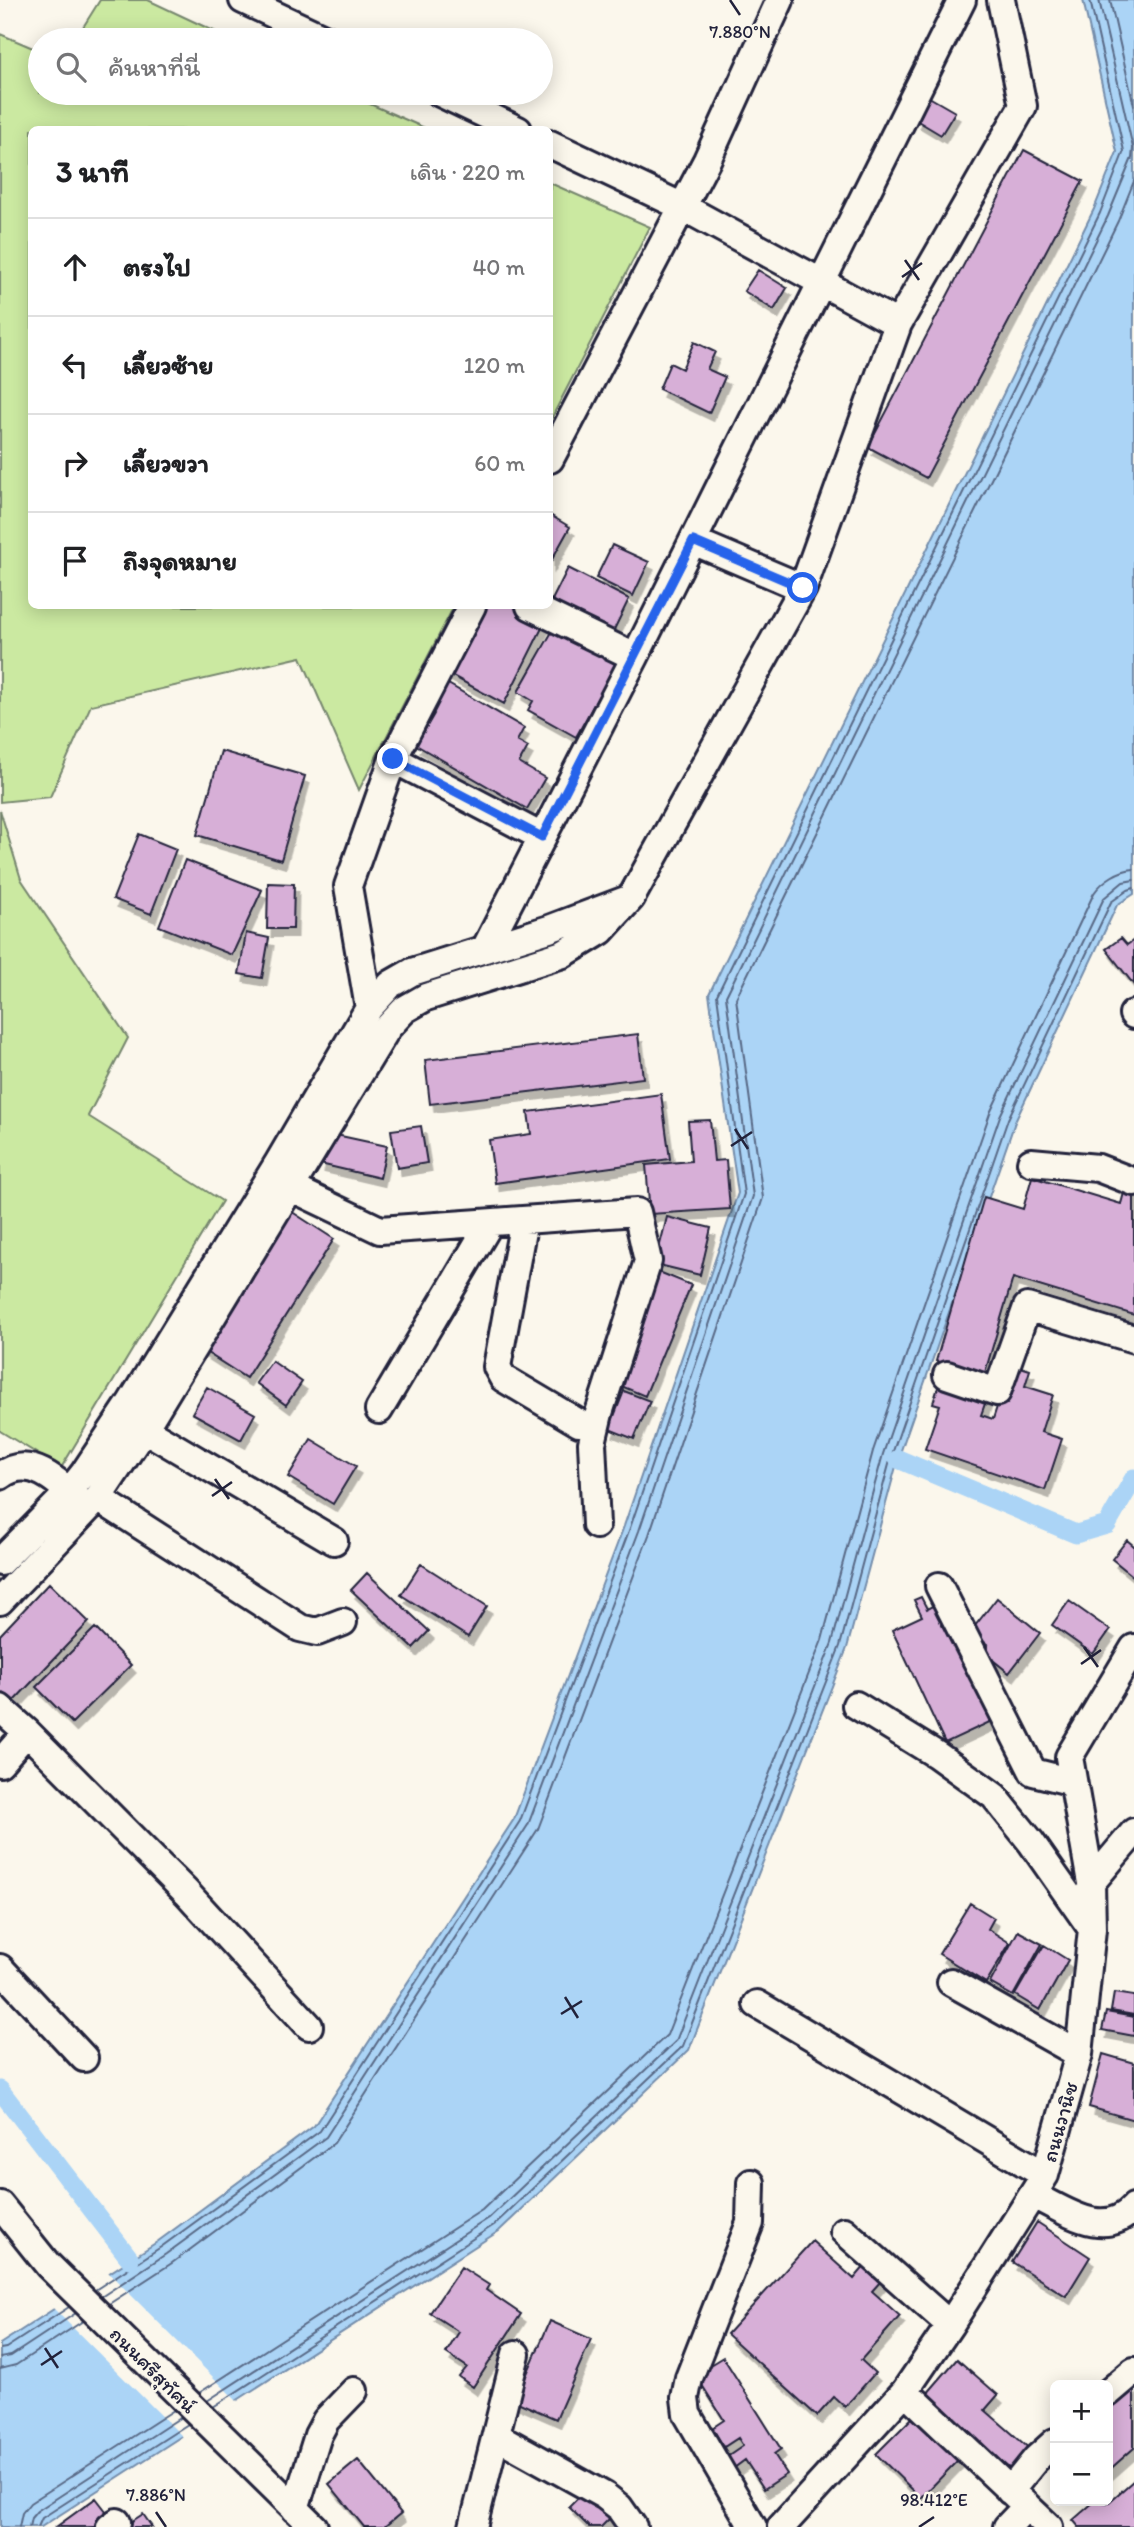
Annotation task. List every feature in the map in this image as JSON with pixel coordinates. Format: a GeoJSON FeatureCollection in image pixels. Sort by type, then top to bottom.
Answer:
{"type":"FeatureCollection","features":[{"type":"Feature","properties":{"kind":"street"},"geometry":{"type":"LineString","coordinates":[[243,0],[302,28]]}},
{"type":"Feature","properties":{"kind":"street"},"geometry":{"type":"LineString","coordinates":[[553,453],[683,207],[780,0]]}},
{"type":"Feature","properties":{"kind":"street"},"geometry":{"type":"LineString","coordinates":[[485,949],[635,657],[962,0]]}},
{"type":"Feature","properties":{"kind":"street"},"geometry":{"type":"LineString","coordinates":[[0,1601],[93,1504],[144,1429],[388,1027],[405,1009],[426,997],[564,954],[601,932],[631,898],[803,588],[898,324],[1023,106],[1001,0]]}},
{"type":"Feature","properties":{"kind":"street"},"geometry":{"type":"LineString","coordinates":[[465,105],[510,126]]}},
{"type":"Feature","properties":{"kind":"street"},"geometry":{"type":"LineString","coordinates":[[553,145],[683,207],[898,324]]}},
{"type":"Feature","properties":{"kind":"street"},"geometry":{"type":"LineString","coordinates":[[693,541],[803,588]]}},
{"type":"Feature","properties":{"kind":"street"},"geometry":{"type":"LineString","coordinates":[[369,1008],[348,886],[393,759],[470,609]]}},
{"type":"Feature","properties":{"kind":"street"},"geometry":{"type":"LineString","coordinates":[[536,609],[635,657]]}},
{"type":"Feature","properties":{"kind":"street"},"geometry":{"type":"LineString","coordinates":[[393,759],[542,837]]}},
{"type":"Feature","properties":{"kind":"street"},"geometry":{"type":"LineString","coordinates":[[0,1562],[69,1492],[84,1473],[130,1404],[278,1163],[369,1008],[391,984],[412,972],[560,925],[631,898]]}},
{"type":"Feature","properties":{"kind":"street"},"geometry":{"type":"LineString","coordinates":[[1031,1162],[1098,1168],[1134,1182]]}},
{"type":"Feature","properties":{"kind":"street"},"geometry":{"type":"LineString","coordinates":[[292,1188],[380,1230],[637,1212],[648,1261],[599,1413],[592,1443],[596,1525]]}},
{"type":"Feature","properties":{"kind":"street"},"geometry":{"type":"LineString","coordinates":[[524,1220],[497,1367],[503,1378],[579,1423]]}},
{"type":"Feature","properties":{"kind":"street"},"geometry":{"type":"LineString","coordinates":[[379,1410],[490,1223]]}},
{"type":"Feature","properties":{"kind":"street"},"geometry":{"type":"LineString","coordinates":[[947,1375],[997,1392],[1027,1307],[1134,1339]]}},
{"type":"Feature","properties":{"kind":"street"},"geometry":{"type":"LineString","coordinates":[[144,1429],[334,1541]]}},
{"type":"Feature","properties":{"kind":"street"},"geometry":{"type":"LineString","coordinates":[[0,1476],[9,1468],[33,1467],[69,1492],[300,1628],[317,1632],[343,1622]]}},
{"type":"Feature","properties":{"kind":"street"},"geometry":{"type":"LineString","coordinates":[[939,1586],[1033,1772],[1073,1782]]}},
{"type":"Feature","properties":{"kind":"street","name":"ถนนวานิช"},"geometry":{"type":"LineString","coordinates":[[781,2527],[905,2391],[1039,2185],[1079,2054],[1092,1929],[1091,1883],[1069,1756],[1134,1648]]}},
{"type":"Feature","properties":{"kind":"street"},"geometry":{"type":"LineString","coordinates":[[856,1704],[937,1755],[994,1796],[1031,1842],[1092,1929]]}},
{"type":"Feature","properties":{"kind":"street"},"geometry":{"type":"LineString","coordinates":[[0,1708],[187,1893],[309,2025]]}},
{"type":"Feature","properties":{"kind":"street"},"geometry":{"type":"LineString","coordinates":[[0,1763],[27,1732]]}},
{"type":"Feature","properties":{"kind":"street"},"geometry":{"type":"LineString","coordinates":[[1091,1883],[1134,1832]]}},
{"type":"Feature","properties":{"kind":"street"},"geometry":{"type":"LineString","coordinates":[[0,1968],[85,2058]]}},
{"type":"Feature","properties":{"kind":"street"},"geometry":{"type":"LineString","coordinates":[[951,1983],[1079,2054]]}},
{"type":"Feature","properties":{"kind":"street"},"geometry":{"type":"LineString","coordinates":[[757,2004],[1096,2224],[1109,2223],[1126,2216],[1134,2207]]}},
{"type":"Feature","properties":{"kind":"street"},"geometry":{"type":"LineString","coordinates":[[751,2183],[750,2223],[689,2378],[685,2398],[687,2414],[753,2527]]}},
{"type":"Feature","properties":{"kind":"street","name":"ถนนศรีสุทัศน์"},"geometry":{"type":"LineString","coordinates":[[0,2206],[48,2265],[304,2518]]}},
{"type":"Feature","properties":{"kind":"street"},"geometry":{"type":"LineString","coordinates":[[844,2231],[950,2325]]}},
{"type":"Feature","properties":{"kind":"street"},"geometry":{"type":"LineString","coordinates":[[473,2527],[516,2354]]}},
{"type":"Feature","properties":{"kind":"street"},"geometry":{"type":"LineString","coordinates":[[1113,2389],[1134,2371]]}},
{"type":"Feature","properties":{"kind":"street"},"geometry":{"type":"LineString","coordinates":[[304,2518],[318,2435],[326,2420],[354,2391]]}},
{"type":"Feature","properties":{"kind":"street"},"geometry":{"type":"LineString","coordinates":[[905,2391],[1049,2527]]}},
{"type":"Feature","properties":{"kind":"street"},"geometry":{"type":"LineString","coordinates":[[497,2436],[605,2496],[619,2507],[633,2527]]}},
{"type":"Feature","properties":{"kind":"street"},"geometry":{"type":"LineString","coordinates":[[1007,2527],[1036,2459],[1054,2443]]}},
{"type":"Feature","properties":{"kind":"green space"},"geometry":{"type":"Polygon","coordinates":[[[100,0],[148,0],[208,28],[82,28],[100,0]]]}},
{"type":"Feature","properties":{"kind":"green space"},"geometry":{"type":"Polygon","coordinates":[[[0,34],[28,46],[28,105],[372,105],[420,126],[28,126],[28,609],[452,609],[359,790],[301,657],[91,705],[50,797],[0,802],[0,34]]]}},
{"type":"Feature","properties":{"kind":"green space"},"geometry":{"type":"Polygon","coordinates":[[[553,184],[650,227],[553,415],[553,184]]]}},
{"type":"Feature","properties":{"kind":"green space"},"geometry":{"type":"Polygon","coordinates":[[[0,810],[21,879],[128,1038],[88,1116],[222,1201],[61,1468],[0,1431],[0,810]]]}},
{"type":"Feature","properties":{"kind":"water"},"geometry":{"type":"Polygon","coordinates":[[[1083,0],[1134,0],[1134,894],[1117,905],[1015,1122],[898,1459],[847,1648],[689,2050],[499,2231],[41,2527],[0,2527],[0,2344],[157,2242],[314,2126],[514,1819],[624,1526],[738,1193],[709,994],[1094,209],[1117,152],[1083,0]]]}},
{"type":"Feature","properties":{"kind":"pier"},"geometry":{"type":"Polygon","coordinates":[[[106,2270],[239,2403],[184,2438],[51,2306],[106,2270]]]}},
{"type":"Feature","properties":{"kind":"building"},"geometry":{"type":"Polygon","coordinates":[[[929,97],[955,112],[941,135],[916,120],[929,97]]]}},
{"type":"Feature","properties":{"kind":"building"},"geometry":{"type":"Polygon","coordinates":[[[1024,150],[1083,181],[926,478],[868,447],[1024,150]]]}},
{"type":"Feature","properties":{"kind":"building"},"geometry":{"type":"Polygon","coordinates":[[[758,270],[787,288],[774,310],[744,291],[758,270]]]}},
{"type":"Feature","properties":{"kind":"building"},"geometry":{"type":"Polygon","coordinates":[[[694,342],[715,352],[707,369],[725,377],[709,413],[659,389],[670,363],[682,369],[694,342]]]}},
{"type":"Feature","properties":{"kind":"building"},"geometry":{"type":"Polygon","coordinates":[[[553,517],[570,527],[553,558],[553,517]]]}},
{"type":"Feature","properties":{"kind":"building"},"geometry":{"type":"Polygon","coordinates":[[[612,545],[649,562],[633,596],[596,578],[612,545]]]}},
{"type":"Feature","properties":{"kind":"building"},"geometry":{"type":"Polygon","coordinates":[[[568,568],[629,599],[609,640],[553,606],[553,598],[568,568]]]}},
{"type":"Feature","properties":{"kind":"building"},"geometry":{"type":"Polygon","coordinates":[[[482,609],[520,609],[545,622],[504,704],[447,673],[482,609]]]}},
{"type":"Feature","properties":{"kind":"building"},"geometry":{"type":"Polygon","coordinates":[[[558,621],[620,657],[576,737],[528,710],[533,701],[518,692],[558,621]]]}},
{"type":"Feature","properties":{"kind":"building"},"geometry":{"type":"Polygon","coordinates":[[[443,681],[524,728],[517,741],[528,747],[519,763],[545,778],[527,809],[416,745],[434,714],[427,709],[443,681]]]}},
{"type":"Feature","properties":{"kind":"building"},"geometry":{"type":"Polygon","coordinates":[[[221,751],[305,776],[281,860],[197,835],[221,751]]]}},
{"type":"Feature","properties":{"kind":"building"},"geometry":{"type":"Polygon","coordinates":[[[139,834],[176,849],[151,914],[113,899],[139,834]]]}},
{"type":"Feature","properties":{"kind":"building"},"geometry":{"type":"Polygon","coordinates":[[[185,860],[262,890],[232,955],[159,926],[185,860]]]}},
{"type":"Feature","properties":{"kind":"building"},"geometry":{"type":"Polygon","coordinates":[[[268,883],[294,884],[293,929],[267,929],[268,883]]]}},
{"type":"Feature","properties":{"kind":"building"},"geometry":{"type":"Polygon","coordinates":[[[246,933],[269,938],[262,978],[239,974],[246,933]]]}},
{"type":"Feature","properties":{"kind":"building"},"geometry":{"type":"Polygon","coordinates":[[[1121,938],[1127,945],[1134,940],[1134,985],[1106,949],[1121,938]]]}},
{"type":"Feature","properties":{"kind":"building"},"geometry":{"type":"Polygon","coordinates":[[[638,1034],[643,1078],[430,1104],[425,1060],[638,1034]]]}},
{"type":"Feature","properties":{"kind":"building"},"geometry":{"type":"Polygon","coordinates":[[[661,1094],[670,1159],[495,1183],[489,1140],[531,1134],[528,1112],[661,1094]]]}},
{"type":"Feature","properties":{"kind":"building"},"geometry":{"type":"Polygon","coordinates":[[[710,1120],[714,1161],[726,1160],[730,1209],[650,1214],[646,1165],[691,1161],[688,1121],[710,1120]]]}},
{"type":"Feature","properties":{"kind":"building"},"geometry":{"type":"Polygon","coordinates":[[[421,1126],[427,1163],[397,1168],[391,1130],[421,1126]]]}},
{"type":"Feature","properties":{"kind":"building"},"geometry":{"type":"Polygon","coordinates":[[[327,1133],[387,1146],[380,1178],[320,1164],[327,1133]]]}},
{"type":"Feature","properties":{"kind":"building"},"geometry":{"type":"Polygon","coordinates":[[[1032,1177],[1121,1204],[1126,1185],[1134,1188],[1134,1315],[1013,1278],[984,1376],[936,1361],[984,1197],[1023,1209],[1032,1177]]]}},
{"type":"Feature","properties":{"kind":"building"},"geometry":{"type":"Polygon","coordinates":[[[286,1208],[334,1239],[246,1378],[198,1347],[286,1208]]]}},
{"type":"Feature","properties":{"kind":"building"},"geometry":{"type":"Polygon","coordinates":[[[667,1217],[711,1228],[700,1275],[655,1264],[667,1217]]]}},
{"type":"Feature","properties":{"kind":"building"},"geometry":{"type":"Polygon","coordinates":[[[659,1272],[691,1285],[645,1396],[614,1383],[659,1272]]]}},
{"type":"Feature","properties":{"kind":"building"},"geometry":{"type":"Polygon","coordinates":[[[272,1361],[302,1382],[286,1405],[256,1383],[272,1361]]]}},
{"type":"Feature","properties":{"kind":"building"},"geometry":{"type":"Polygon","coordinates":[[[1011,1364],[1030,1370],[1025,1386],[1053,1395],[1041,1432],[1062,1439],[1045,1490],[925,1449],[940,1405],[933,1403],[940,1381],[987,1398],[981,1415],[993,1419],[1011,1364]]]}},
{"type":"Feature","properties":{"kind":"building"},"geometry":{"type":"Polygon","coordinates":[[[207,1387],[255,1414],[241,1440],[192,1413],[207,1387]]]}},
{"type":"Feature","properties":{"kind":"building"},"geometry":{"type":"Polygon","coordinates":[[[624,1391],[650,1401],[634,1439],[609,1429],[624,1391]]]}},
{"type":"Feature","properties":{"kind":"building"},"geometry":{"type":"Polygon","coordinates":[[[311,1439],[356,1466],[333,1504],[288,1477],[311,1439]]]}},
{"type":"Feature","properties":{"kind":"building"},"geometry":{"type":"Polygon","coordinates":[[[1127,1540],[1134,1546],[1134,1577],[1112,1559],[1127,1540]]]}},
{"type":"Feature","properties":{"kind":"building"},"geometry":{"type":"Polygon","coordinates":[[[421,1564],[487,1606],[468,1637],[401,1595],[421,1564]]]}},
{"type":"Feature","properties":{"kind":"building"},"geometry":{"type":"Polygon","coordinates":[[[367,1573],[429,1631],[413,1648],[351,1590],[367,1573]]]}},
{"type":"Feature","properties":{"kind":"building"},"geometry":{"type":"Polygon","coordinates":[[[49,1583],[89,1622],[11,1704],[0,1694],[0,1635],[49,1583]]]}},
{"type":"Feature","properties":{"kind":"building"},"geometry":{"type":"Polygon","coordinates":[[[921,1597],[927,1609],[938,1603],[994,1720],[945,1743],[892,1630],[922,1616],[914,1600],[921,1597]]]}},
{"type":"Feature","properties":{"kind":"building"},"geometry":{"type":"Polygon","coordinates":[[[997,1598],[1040,1633],[1009,1673],[983,1652],[988,1645],[971,1631],[997,1598]]]}},
{"type":"Feature","properties":{"kind":"building"},"geometry":{"type":"Polygon","coordinates":[[[1069,1601],[1110,1630],[1093,1654],[1052,1625],[1069,1601]]]}},
{"type":"Feature","properties":{"kind":"building"},"geometry":{"type":"Polygon","coordinates":[[[95,1628],[131,1665],[72,1723],[36,1687],[95,1628]]]}},
{"type":"Feature","properties":{"kind":"building"},"geometry":{"type":"Polygon","coordinates":[[[970,1903],[994,1918],[988,1929],[1010,1943],[986,1983],[939,1954],[970,1903]]]}},
{"type":"Feature","properties":{"kind":"building"},"geometry":{"type":"Polygon","coordinates":[[[1018,1931],[1042,1944],[1013,1996],[990,1983],[1018,1931]]]}},
{"type":"Feature","properties":{"kind":"building"},"geometry":{"type":"Polygon","coordinates":[[[1044,1945],[1068,1960],[1040,2010],[1015,1995],[1044,1945]]]}},
{"type":"Feature","properties":{"kind":"building"},"geometry":{"type":"Polygon","coordinates":[[[1114,1993],[1134,1996],[1134,2015],[1111,2011],[1114,1993]]]}},
{"type":"Feature","properties":{"kind":"building"},"geometry":{"type":"Polygon","coordinates":[[[1106,2012],[1134,2017],[1134,2036],[1102,2030],[1106,2012]]]}},
{"type":"Feature","properties":{"kind":"building"},"geometry":{"type":"Polygon","coordinates":[[[1103,2054],[1134,2063],[1134,2120],[1089,2107],[1103,2054]]]}},
{"type":"Feature","properties":{"kind":"building"},"geometry":{"type":"Polygon","coordinates":[[[1037,2222],[1090,2257],[1066,2296],[1012,2262],[1037,2222]]]}},
{"type":"Feature","properties":{"kind":"building"},"geometry":{"type":"Polygon","coordinates":[[[812,2241],[854,2279],[865,2266],[881,2281],[872,2291],[900,2316],[861,2360],[875,2373],[845,2407],[834,2397],[817,2416],[727,2334],[812,2241]]]}},
{"type":"Feature","properties":{"kind":"building"},"geometry":{"type":"Polygon","coordinates":[[[461,2267],[489,2285],[486,2290],[521,2314],[473,2387],[459,2377],[467,2367],[446,2353],[459,2332],[430,2313],[461,2267]]]}},
{"type":"Feature","properties":{"kind":"building"},"geometry":{"type":"Polygon","coordinates":[[[550,2321],[591,2339],[556,2419],[515,2401],[550,2321]]]}},
{"type":"Feature","properties":{"kind":"building"},"geometry":{"type":"Polygon","coordinates":[[[723,2357],[781,2449],[774,2454],[787,2474],[764,2489],[745,2460],[734,2468],[727,2457],[743,2446],[738,2438],[724,2447],[712,2428],[724,2420],[695,2374],[723,2357]]]}},
{"type":"Feature","properties":{"kind":"building"},"geometry":{"type":"Polygon","coordinates":[[[957,2359],[998,2395],[985,2410],[1031,2450],[1012,2471],[926,2395],[957,2359]]]}},
{"type":"Feature","properties":{"kind":"building"},"geometry":{"type":"Polygon","coordinates":[[[1134,2386],[1134,2448],[1113,2467],[1113,2443],[1113,2404],[1134,2386]]]}},
{"type":"Feature","properties":{"kind":"building"},"geometry":{"type":"Polygon","coordinates":[[[913,2417],[958,2460],[921,2498],[876,2454],[913,2417]]]}},
{"type":"Feature","properties":{"kind":"building"},"geometry":{"type":"Polygon","coordinates":[[[358,2460],[401,2513],[384,2527],[364,2527],[329,2484],[358,2460]]]}},
{"type":"Feature","properties":{"kind":"building"},"geometry":{"type":"Polygon","coordinates":[[[1134,2480],[1134,2527],[1079,2527],[1073,2520],[1089,2506],[1113,2506],[1113,2499],[1134,2480]]]}},
{"type":"Feature","properties":{"kind":"building"},"geometry":{"type":"Polygon","coordinates":[[[584,2492],[610,2518],[601,2527],[589,2527],[569,2507],[584,2492]]]}},
{"type":"Feature","properties":{"kind":"building"},"geometry":{"type":"Polygon","coordinates":[[[96,2498],[113,2520],[103,2527],[56,2527],[96,2498]]]}},
{"type":"Feature","properties":{"kind":"building"},"geometry":{"type":"Polygon","coordinates":[[[143,2514],[152,2527],[123,2527],[143,2514]]]}},
{"type":"Feature","properties":{"kind":"waterway"},"geometry":{"type":"LineString","coordinates":[[898,1459],[1076,1534],[1107,1525],[1134,1478]]}},
{"type":"Feature","properties":{"kind":"waterway"},"geometry":{"type":"LineString","coordinates":[[0,2090],[130,2259]]}},
{"type":"Feature","properties":{"kind":"route"},"geometry":{"type":"LineString","coordinates":[[393,759],[542,837],[693,541],[803,588]]}}]}
